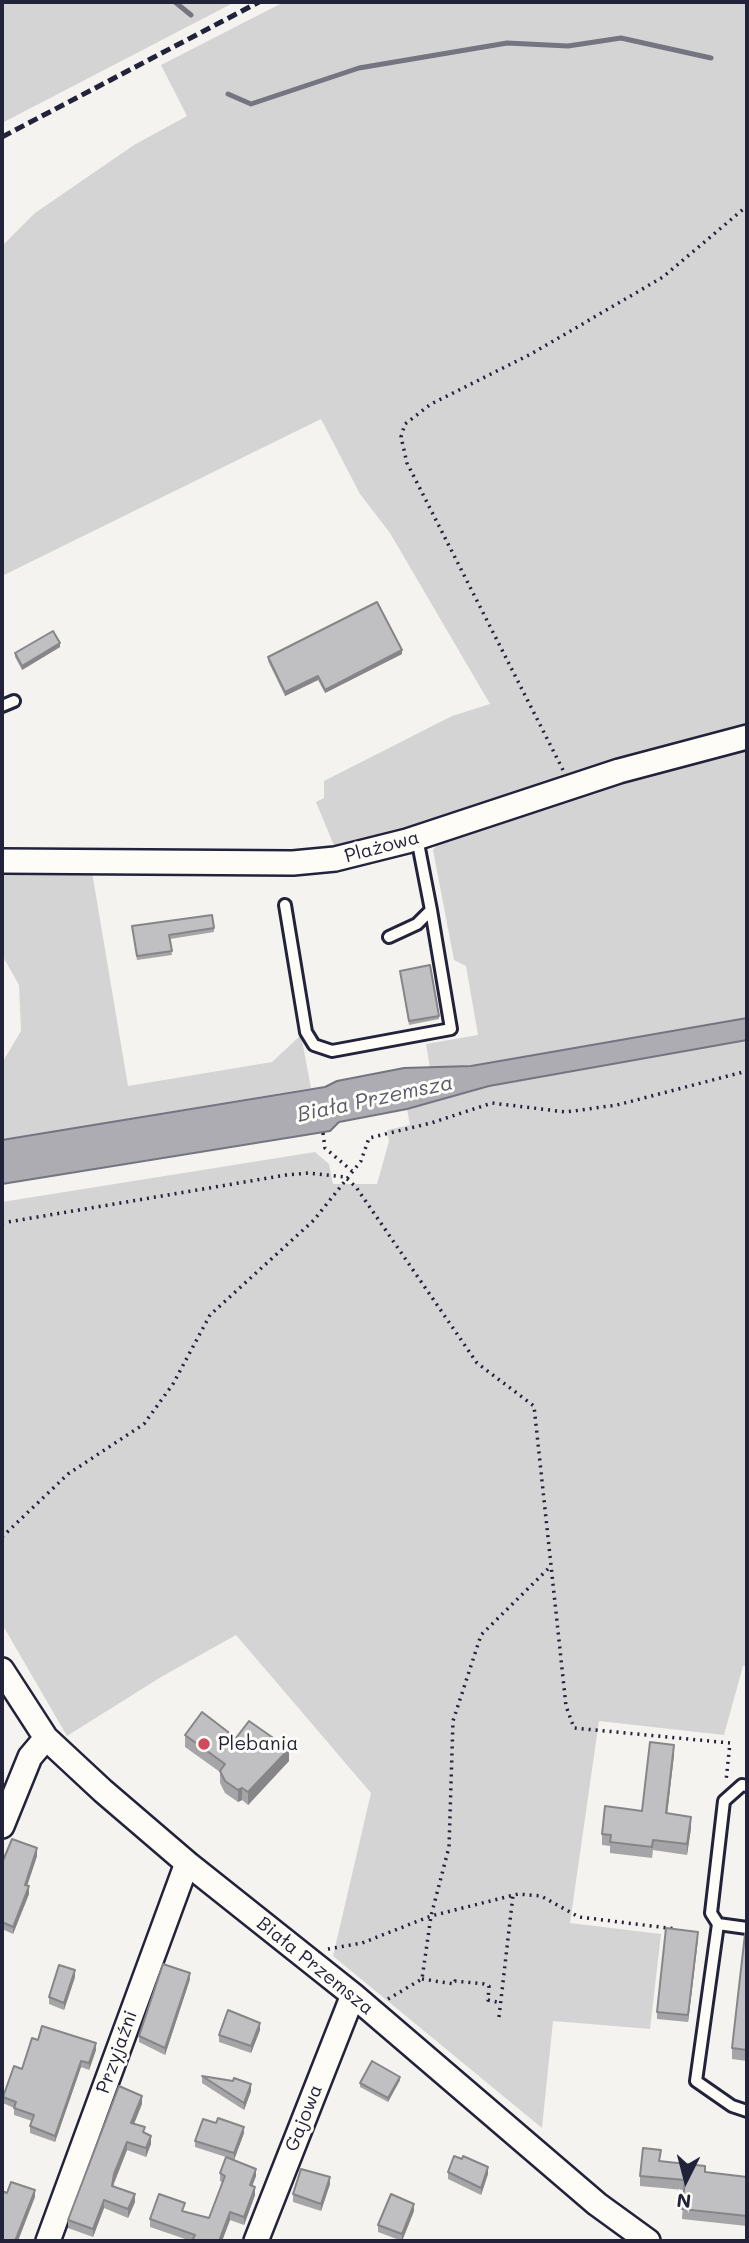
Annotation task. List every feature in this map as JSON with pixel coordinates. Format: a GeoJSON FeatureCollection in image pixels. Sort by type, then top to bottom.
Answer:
{"type":"FeatureCollection","features":[{"type":"Feature","properties":{"kind":"street","name":"Plażowa"},"geometry":{"type":"LineString","coordinates":[[2,861],[293,863],[335,859],[417,838],[619,771],[747,737]]}},
{"type":"Feature","properties":{"kind":"street","name":"Biała Przemsza"},"geometry":{"type":"LineString","coordinates":[[2,1670],[46,1738],[187,1863],[353,1995],[597,2204],[648,2241]]}},
{"type":"Feature","properties":{"kind":"street"},"geometry":{"type":"LineString","coordinates":[[2,1826],[30,1757],[46,1738]]}},
{"type":"Feature","properties":{"kind":"street","name":"Przyjaźni"},"geometry":{"type":"LineString","coordinates":[[48,2241],[187,1863]]}},
{"type":"Feature","properties":{"kind":"street","name":"Gajowa"},"geometry":{"type":"LineString","coordinates":[[256,2241],[353,1995]]}},
{"type":"Feature","properties":{"kind":"lane"},"geometry":{"type":"LineString","coordinates":[[2,706],[13,701]]}},
{"type":"Feature","properties":{"kind":"lane"},"geometry":{"type":"LineString","coordinates":[[285,905],[306,1032],[314,1045],[331,1051],[451,1028],[417,838]]}},
{"type":"Feature","properties":{"kind":"lane"},"geometry":{"type":"LineString","coordinates":[[390,937],[417,924],[431,909]]}},
{"type":"Feature","properties":{"kind":"lane"},"geometry":{"type":"LineString","coordinates":[[747,1786],[742,1785],[724,1801],[711,1913],[717,1929],[696,2081],[732,2106],[747,2111]]}},
{"type":"Feature","properties":{"kind":"lane"},"geometry":{"type":"LineString","coordinates":[[717,1929],[747,1928]]}},
{"type":"Feature","properties":{"kind":"path"},"geometry":{"type":"LineString","coordinates":[[572,787],[407,463],[401,437],[410,417],[431,404],[531,354],[663,277],[747,206]]}},
{"type":"Feature","properties":{"kind":"path"},"geometry":{"type":"LineString","coordinates":[[2,1537],[68,1474],[144,1424],[173,1384],[210,1315],[314,1220],[345,1177],[361,1161],[369,1138],[430,1124],[492,1103],[566,1112],[617,1105],[747,1071]]}},
{"type":"Feature","properties":{"kind":"path"},"geometry":{"type":"LineString","coordinates":[[323,1133],[325,1148],[352,1171]]}},
{"type":"Feature","properties":{"kind":"path"},"geometry":{"type":"LineString","coordinates":[[2,1223],[286,1175],[309,1173],[345,1177],[356,1187],[477,1363],[534,1406],[566,1706],[575,1728],[730,1743],[724,1801]]}},
{"type":"Feature","properties":{"kind":"path"},"geometry":{"type":"LineString","coordinates":[[422,1979],[431,1916],[449,1847],[453,1721],[481,1635],[550,1567]]}},
{"type":"Feature","properties":{"kind":"path"},"geometry":{"type":"LineString","coordinates":[[499,2017],[513,1895]]}},
{"type":"Feature","properties":{"kind":"path"},"geometry":{"type":"LineString","coordinates":[[318,1951],[362,1943],[431,1916],[513,1895],[541,1896],[579,1917],[717,1929]]}},
{"type":"Feature","properties":{"kind":"path"},"geometry":{"type":"LineString","coordinates":[[375,2014],[391,1997],[422,1979],[454,1984],[455,1981],[484,1984],[489,1986],[488,2000],[501,2003]]}},
{"type":"Feature","properties":{"kind":"shaded area"},"geometry":{"type":"Polygon","coordinates":[[[2,2],[235,2],[2,123],[2,2]]]}},
{"type":"Feature","properties":{"kind":"shaded area"},"geometry":{"type":"Polygon","coordinates":[[[284,2],[747,2],[747,1018],[471,1066],[430,1068],[426,1044],[478,1035],[466,966],[454,960],[433,850],[442,838],[579,774],[537,784],[389,837],[335,848],[316,802],[324,798],[324,781],[452,716],[490,704],[390,533],[360,494],[321,419],[2,576],[2,246],[35,213],[134,145],[187,116],[161,65],[284,2]]]}},
{"type":"Feature","properties":{"kind":"shaded area"},"geometry":{"type":"Polygon","coordinates":[[[2,871],[92,872],[128,1086],[272,1062],[301,1035],[311,1088],[2,1140],[2,1063],[21,1031],[19,985],[2,955],[2,871]]]}},
{"type":"Feature","properties":{"kind":"shaded area"},"geometry":{"type":"Polygon","coordinates":[[[747,1040],[747,1666],[743,1666],[724,1735],[599,1721],[570,1923],[661,1934],[650,2029],[553,2021],[542,2128],[333,1956],[371,1793],[236,1635],[161,1677],[67,1736],[2,1624],[2,1202],[315,1152],[329,1164],[333,1184],[377,1184],[389,1141],[387,1130],[410,1125],[407,1109],[489,1086],[747,1040]]]}},
{"type":"Feature","properties":{"kind":"water"},"geometry":{"type":"Polygon","coordinates":[[[747,1018],[747,1040],[489,1086],[407,1109],[339,1122],[330,1131],[2,1184],[2,1140],[325,1087],[337,1081],[404,1068],[471,1066],[747,1018]]]}},
{"type":"Feature","properties":{"kind":"building"},"geometry":{"type":"Polygon","coordinates":[[[377,602],[402,650],[325,690],[318,676],[285,692],[268,657],[377,602]]]}},
{"type":"Feature","properties":{"kind":"building"},"geometry":{"type":"Polygon","coordinates":[[[53,631],[60,643],[22,666],[15,653],[53,631]]]}},
{"type":"Feature","properties":{"kind":"building"},"geometry":{"type":"Polygon","coordinates":[[[212,915],[214,928],[169,935],[172,951],[137,956],[132,926],[212,915]]]}},
{"type":"Feature","properties":{"kind":"building"},"geometry":{"type":"Polygon","coordinates":[[[430,965],[439,1016],[409,1021],[400,971],[430,965]]]}},
{"type":"Feature","properties":{"kind":"building"},"geometry":{"type":"Polygon","coordinates":[[[202,1712],[236,1738],[249,1721],[289,1749],[248,1792],[242,1788],[238,1790],[225,1781],[220,1771],[225,1764],[185,1735],[202,1712]]]}},
{"type":"Feature","properties":{"kind":"building"},"geometry":{"type":"Polygon","coordinates":[[[650,1742],[674,1745],[666,1813],[691,1817],[687,1844],[653,1840],[652,1847],[610,1842],[611,1835],[602,1834],[605,1806],[642,1811],[650,1742]]]}},
{"type":"Feature","properties":{"kind":"building"},"geometry":{"type":"Polygon","coordinates":[[[12,1839],[37,1848],[25,1885],[29,1886],[13,1927],[2,1922],[2,1863],[12,1839]]]}},
{"type":"Feature","properties":{"kind":"building"},"geometry":{"type":"Polygon","coordinates":[[[666,1928],[698,1932],[688,2015],[657,2012],[666,1928]]]}},
{"type":"Feature","properties":{"kind":"building"},"geometry":{"type":"Polygon","coordinates":[[[747,1934],[747,2050],[732,2048],[747,1934]]]}},
{"type":"Feature","properties":{"kind":"building"},"geometry":{"type":"Polygon","coordinates":[[[163,1964],[190,1973],[165,2048],[139,2036],[163,1964]]]}},
{"type":"Feature","properties":{"kind":"building"},"geometry":{"type":"Polygon","coordinates":[[[59,1965],[75,1970],[64,2003],[49,1997],[59,1965]]]}},
{"type":"Feature","properties":{"kind":"building"},"geometry":{"type":"Polygon","coordinates":[[[228,2010],[260,2023],[251,2046],[219,2035],[228,2010]]]}},
{"type":"Feature","properties":{"kind":"building"},"geometry":{"type":"Polygon","coordinates":[[[42,2026],[96,2043],[89,2063],[81,2061],[55,2136],[30,2126],[34,2115],[14,2108],[16,2102],[3,2097],[14,2066],[22,2069],[32,2038],[38,2040],[42,2026]]]}},
{"type":"Feature","properties":{"kind":"building"},"geometry":{"type":"Polygon","coordinates":[[[372,2061],[400,2077],[388,2098],[360,2083],[372,2061]]]}},
{"type":"Feature","properties":{"kind":"building"},"geometry":{"type":"Polygon","coordinates":[[[202,2076],[233,2081],[234,2078],[251,2084],[244,2103],[202,2076]]]}},
{"type":"Feature","properties":{"kind":"building"},"geometry":{"type":"Polygon","coordinates":[[[119,2086],[142,2096],[131,2123],[145,2127],[143,2132],[151,2136],[146,2148],[127,2142],[114,2174],[112,2186],[135,2194],[128,2209],[104,2200],[93,2229],[68,2220],[119,2086]]]}},
{"type":"Feature","properties":{"kind":"building"},"geometry":{"type":"Polygon","coordinates":[[[218,2118],[244,2127],[234,2153],[195,2141],[203,2119],[216,2123],[218,2118]]]}},
{"type":"Feature","properties":{"kind":"building"},"geometry":{"type":"Polygon","coordinates":[[[643,2148],[661,2150],[659,2161],[705,2166],[705,2172],[747,2177],[747,2216],[682,2209],[685,2180],[640,2176],[643,2148]]]}},
{"type":"Feature","properties":{"kind":"building"},"geometry":{"type":"Polygon","coordinates":[[[454,2156],[462,2159],[463,2156],[488,2167],[481,2188],[448,2172],[454,2156]]]}},
{"type":"Feature","properties":{"kind":"building"},"geometry":{"type":"Polygon","coordinates":[[[226,2157],[256,2169],[250,2185],[255,2187],[244,2217],[230,2212],[219,2241],[192,2241],[195,2235],[150,2219],[159,2194],[185,2203],[182,2211],[209,2218],[225,2176],[220,2173],[226,2157]]]}},
{"type":"Feature","properties":{"kind":"building"},"geometry":{"type":"Polygon","coordinates":[[[301,2169],[330,2177],[321,2204],[293,2194],[301,2169]]]}},
{"type":"Feature","properties":{"kind":"building"},"geometry":{"type":"Polygon","coordinates":[[[11,2182],[35,2190],[15,2241],[2,2241],[2,2191],[7,2193],[11,2182]]]}},
{"type":"Feature","properties":{"kind":"building"},"geometry":{"type":"Polygon","coordinates":[[[391,2194],[414,2204],[402,2234],[378,2225],[391,2194]]]}},
{"type":"Feature","properties":{"kind":"waterway"},"geometry":{"type":"LineString","coordinates":[[175,2],[191,15]]}},
{"type":"Feature","properties":{"kind":"waterway"},"geometry":{"type":"LineString","coordinates":[[228,94],[251,104],[359,68],[507,43],[568,46],[621,38],[711,58]]}},
{"type":"Feature","properties":{"kind":"railway"},"geometry":{"type":"LineString","coordinates":[[2,137],[259,2]]}},
{"type":"Feature","properties":{"kind":"place","name":"Plebania"},"geometry":{"type":"Point","coordinates":[204,1744]}}]}
